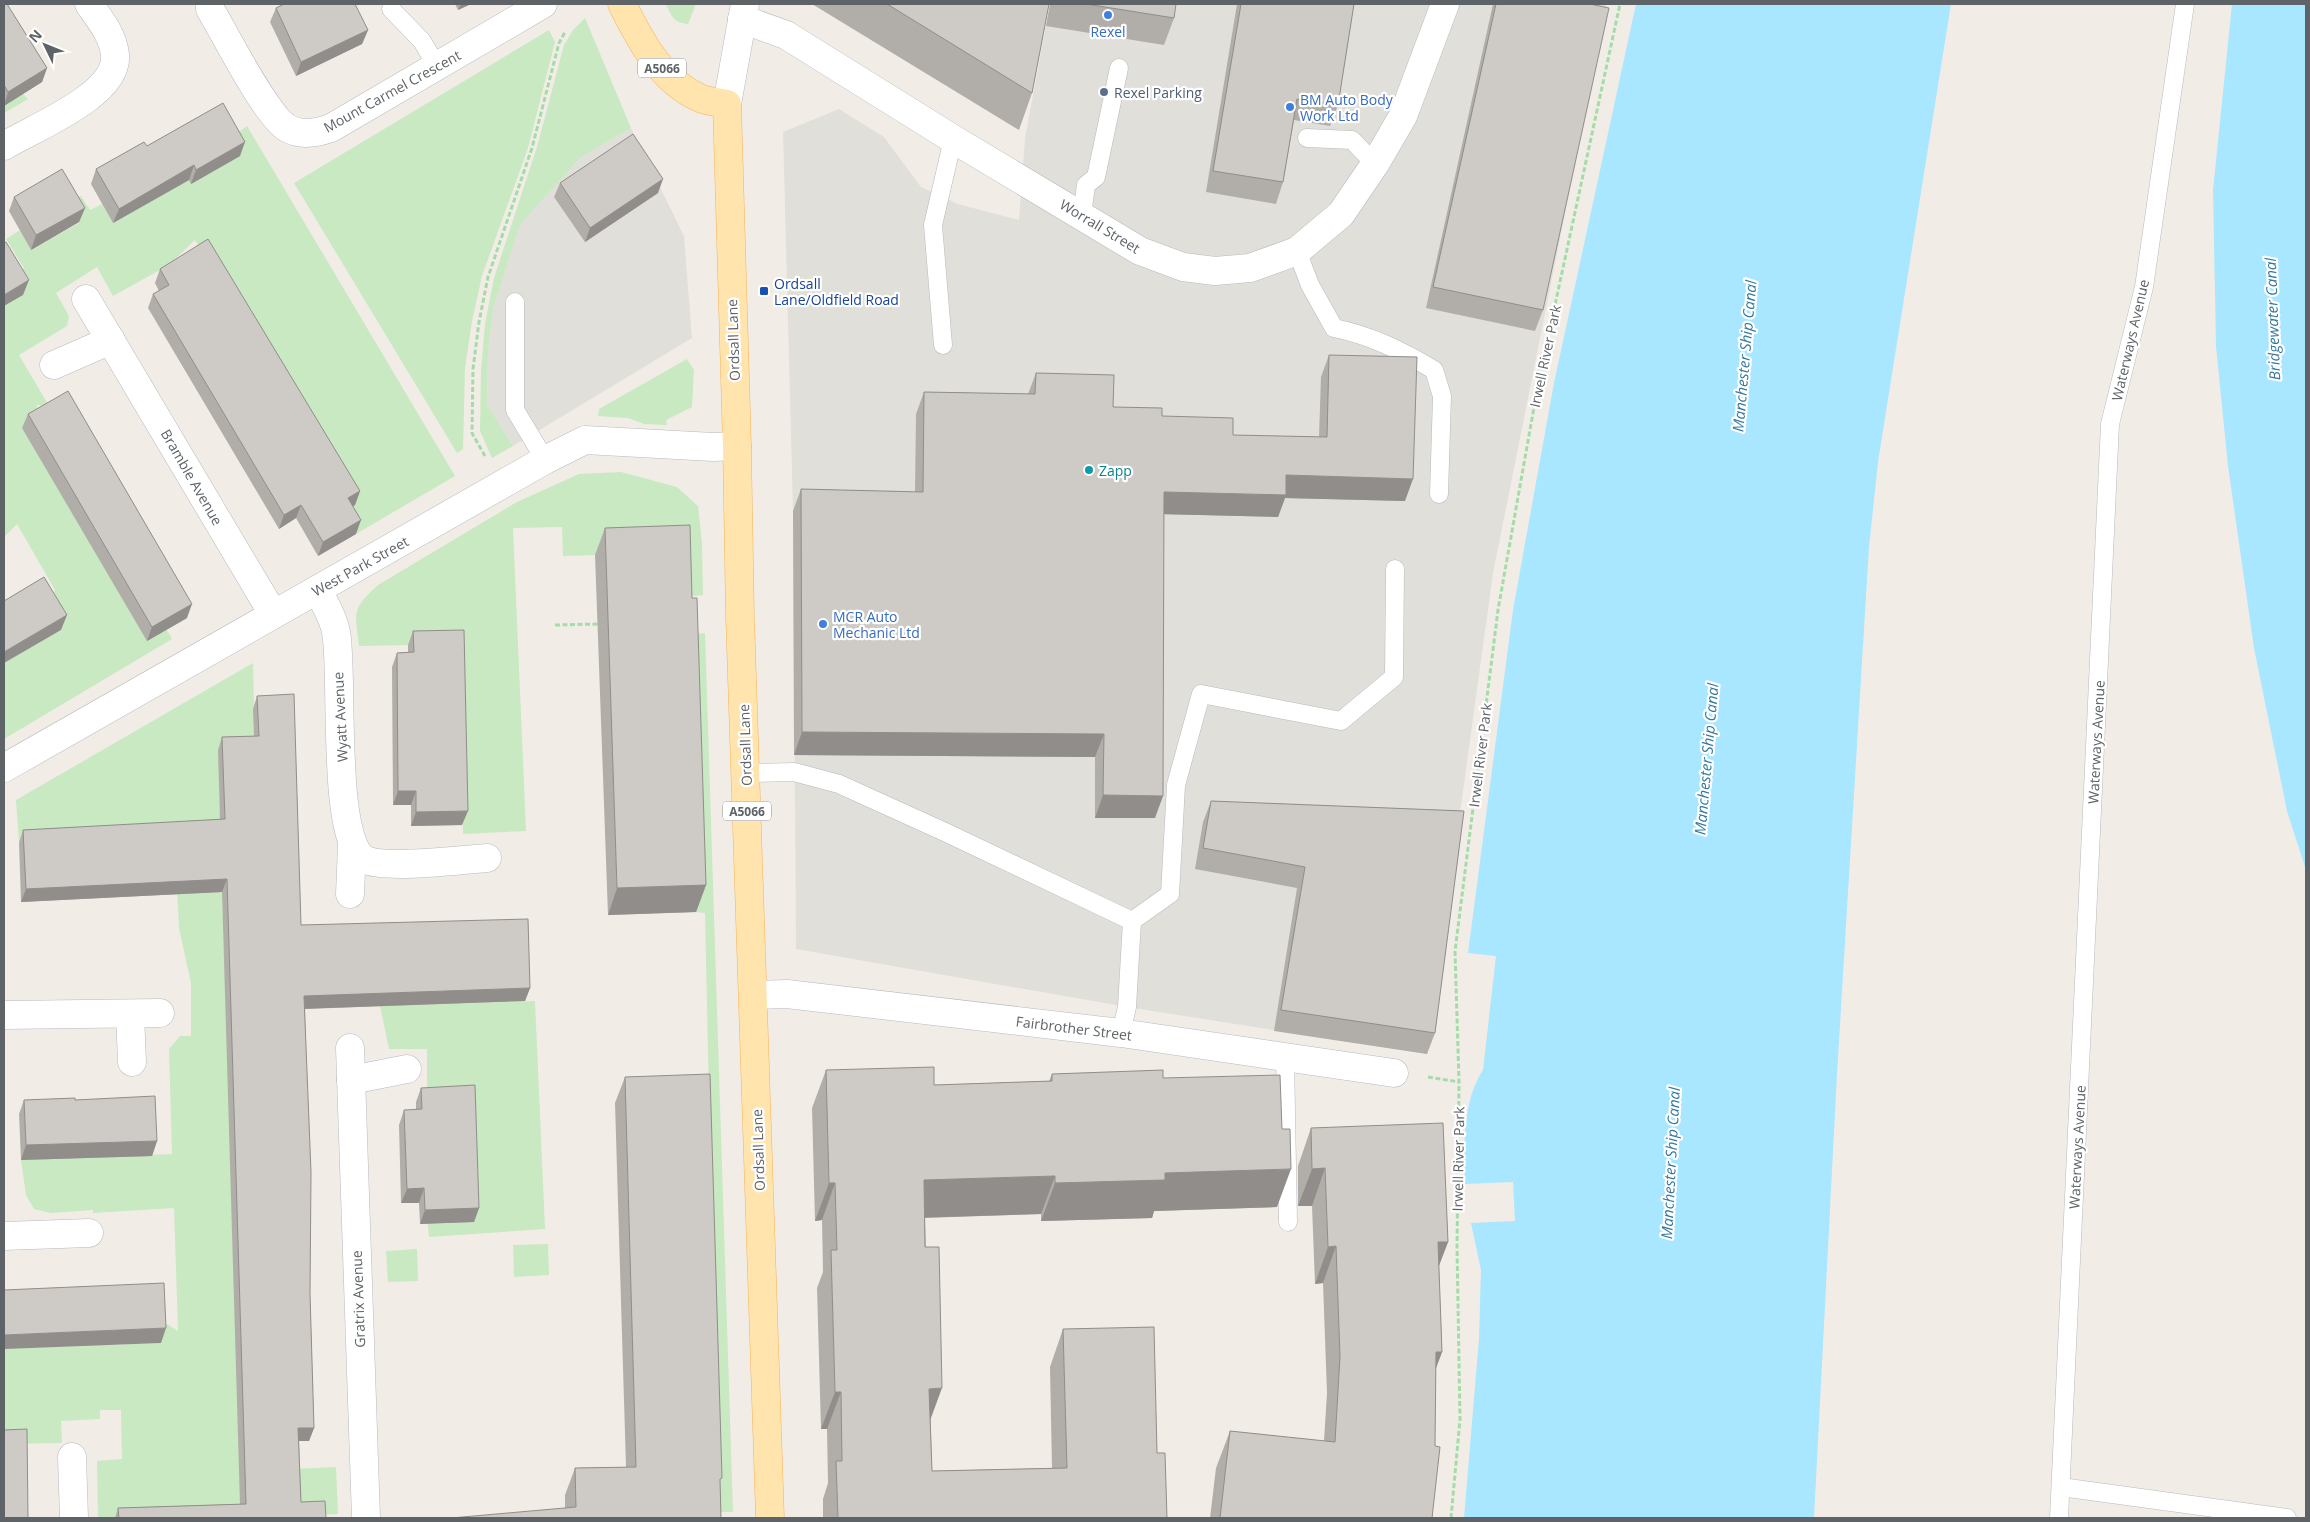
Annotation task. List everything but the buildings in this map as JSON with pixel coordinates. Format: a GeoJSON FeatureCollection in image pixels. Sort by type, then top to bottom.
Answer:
{"type":"FeatureCollection","features":[{"type":"Feature","properties":{"kind":"main road","name":"A5066"},"geometry":{"type":"LineString","coordinates":[[622,4],[647,51],[664,71],[682,87],[701,99],[727,104]]}},
{"type":"Feature","properties":{"kind":"main road","name":"Ordsall Lane"},"geometry":{"type":"LineString","coordinates":[[727,104],[740,617],[770,1518]]}},
{"type":"Feature","properties":{"kind":"street"},"geometry":{"type":"LineString","coordinates":[[4,146],[90,98],[112,75],[115,56],[110,36],[89,4]]}},
{"type":"Feature","properties":{"kind":"street","name":"Mount Carmel Crescent"},"geometry":{"type":"LineString","coordinates":[[210,4],[210,9],[271,112],[288,129],[303,134],[317,133],[331,128],[542,4]]}},
{"type":"Feature","properties":{"kind":"street","name":"Worrall Street"},"geometry":{"type":"LineString","coordinates":[[743,12],[786,35],[953,140],[1140,251],[1183,267],[1215,271],[1250,268],[1297,251],[1341,214],[1375,164],[1403,116],[1445,4]]}},
{"type":"Feature","properties":{"kind":"street","name":"Ordsall Lane"},"geometry":{"type":"LineString","coordinates":[[727,104],[743,12]]}},
{"type":"Feature","properties":{"kind":"street","name":"Bramble Avenue"},"geometry":{"type":"LineString","coordinates":[[86,298],[273,614]]}},
{"type":"Feature","properties":{"kind":"street"},"geometry":{"type":"LineString","coordinates":[[54,365],[111,340]]}},
{"type":"Feature","properties":{"kind":"street","name":"West Park Street"},"geometry":{"type":"LineString","coordinates":[[4,768],[545,460],[585,440],[713,447],[737,446]]}},
{"type":"Feature","properties":{"kind":"street","name":"Wyatt Avenue"},"geometry":{"type":"LineString","coordinates":[[318,590],[336,631],[344,812],[352,846],[350,894]]}},
{"type":"Feature","properties":{"kind":"street"},"geometry":{"type":"LineString","coordinates":[[352,846],[365,860],[383,864],[487,858]]}},
{"type":"Feature","properties":{"kind":"street","name":"Fairbrother Street"},"geometry":{"type":"LineString","coordinates":[[753,995],[787,994],[1121,1033],[1394,1073]]}},
{"type":"Feature","properties":{"kind":"street"},"geometry":{"type":"LineString","coordinates":[[4,1015],[160,1013]]}},
{"type":"Feature","properties":{"kind":"street"},"geometry":{"type":"LineString","coordinates":[[130,1014],[132,1062]]}},
{"type":"Feature","properties":{"kind":"street","name":"Gratrix Avenue"},"geometry":{"type":"LineString","coordinates":[[350,1048],[366,1518]]}},
{"type":"Feature","properties":{"kind":"street"},"geometry":{"type":"LineString","coordinates":[[351,1080],[408,1069]]}},
{"type":"Feature","properties":{"kind":"street"},"geometry":{"type":"LineString","coordinates":[[4,1236],[89,1233]]}},
{"type":"Feature","properties":{"kind":"street"},"geometry":{"type":"LineString","coordinates":[[72,1457],[74,1518]]}},
{"type":"Feature","properties":{"kind":"lane","name":"Waterways Avenue"},"geometry":{"type":"LineString","coordinates":[[2059,1518],[2110,424],[2144,287],[2185,4]]}},
{"type":"Feature","properties":{"kind":"lane"},"geometry":{"type":"LineString","coordinates":[[391,10],[422,41],[436,65]]}},
{"type":"Feature","properties":{"kind":"lane"},"geometry":{"type":"LineString","coordinates":[[1082,215],[1086,185],[1096,177],[1118,68]]}},
{"type":"Feature","properties":{"kind":"lane"},"geometry":{"type":"LineString","coordinates":[[1307,138],[1352,140],[1375,164]]}},
{"type":"Feature","properties":{"kind":"lane"},"geometry":{"type":"LineString","coordinates":[[943,345],[933,225],[953,140]]}},
{"type":"Feature","properties":{"kind":"lane"},"geometry":{"type":"LineString","coordinates":[[1297,251],[1310,285],[1334,328],[1360,333],[1412,357],[1434,370],[1442,396],[1439,494]]}},
{"type":"Feature","properties":{"kind":"lane"},"geometry":{"type":"LineString","coordinates":[[514,302],[514,410],[545,460]]}},
{"type":"Feature","properties":{"kind":"lane"},"geometry":{"type":"LineString","coordinates":[[1132,921],[1170,894],[1176,785],[1200,694],[1340,721],[1394,677],[1395,569]]}},
{"type":"Feature","properties":{"kind":"lane"},"geometry":{"type":"LineString","coordinates":[[746,774],[794,772],[839,784],[948,833],[1132,921]]}},
{"type":"Feature","properties":{"kind":"lane"},"geometry":{"type":"LineString","coordinates":[[1121,1033],[1127,1007],[1132,921]]}},
{"type":"Feature","properties":{"kind":"lane"},"geometry":{"type":"LineString","coordinates":[[1284,1057],[1288,1222]]}},
{"type":"Feature","properties":{"kind":"lane"},"geometry":{"type":"LineString","coordinates":[[2061,1487],[2287,1518]]}},
{"type":"Feature","properties":{"kind":"path","name":"Irwell River Park"},"geometry":{"type":"LineString","coordinates":[[1451,1518],[1460,1419],[1457,1246],[1459,1082],[1455,951],[1498,610],[1539,379],[1577,211],[1620,4]]}},
{"type":"Feature","properties":{"kind":"path"},"geometry":{"type":"LineString","coordinates":[[503,485],[472,433],[473,369],[478,322],[488,277],[532,148],[560,44],[568,26]]}},
{"type":"Feature","properties":{"kind":"path"},"geometry":{"type":"LineString","coordinates":[[555,625],[598,624]]}},
{"type":"Feature","properties":{"kind":"shaded area"},"geometry":{"type":"Polygon","coordinates":[[[1050,4],[1607,4],[1493,573],[1427,1054],[1127,1007],[796,949],[793,511],[783,132],[839,109],[884,137],[921,187],[958,204],[1019,220],[1025,138],[1050,4]]]}},
{"type":"Feature","properties":{"kind":"shaded area"},"geometry":{"type":"Polygon","coordinates":[[[631,128],[684,236],[692,338],[513,446],[487,404],[488,352],[493,309],[520,223],[581,157],[631,128]]]}},
{"type":"Feature","properties":{"kind":"green space"},"geometry":{"type":"Polygon","coordinates":[[[666,4],[696,4],[688,24],[676,20],[666,4]]]}},
{"type":"Feature","properties":{"kind":"green space"},"geometry":{"type":"Polygon","coordinates":[[[585,18],[631,128],[581,157],[520,224],[493,309],[488,352],[487,404],[513,446],[492,458],[480,431],[481,371],[485,324],[494,278],[537,147],[564,45],[573,30],[585,18]]]}},
{"type":"Feature","properties":{"kind":"green space"},"geometry":{"type":"Polygon","coordinates":[[[549,30],[555,42],[528,148],[482,276],[472,321],[465,368],[463,449],[457,453],[294,183],[549,30]]]}},
{"type":"Feature","properties":{"kind":"green space"},"geometry":{"type":"Polygon","coordinates":[[[23,94],[28,99],[4,113],[4,106],[23,94]]]}},
{"type":"Feature","properties":{"kind":"green space"},"geometry":{"type":"Polygon","coordinates":[[[247,126],[455,476],[356,534],[343,512],[355,505],[195,240],[169,265],[113,296],[97,267],[56,293],[69,316],[67,326],[19,355],[49,406],[36,405],[172,639],[4,739],[4,641],[13,657],[61,630],[50,610],[55,590],[17,524],[4,537],[4,306],[23,295],[12,275],[24,268],[6,239],[20,230],[31,250],[79,223],[68,203],[81,196],[90,210],[102,204],[113,223],[247,126]]]}},
{"type":"Feature","properties":{"kind":"green space"},"geometry":{"type":"Polygon","coordinates":[[[687,359],[694,370],[692,407],[666,420],[667,425],[644,424],[628,418],[598,416],[599,409],[687,359]]]}},
{"type":"Feature","properties":{"kind":"green space"},"geometry":{"type":"Polygon","coordinates":[[[621,472],[677,487],[698,506],[702,543],[703,595],[691,596],[636,554],[563,556],[562,527],[513,528],[526,831],[463,834],[459,644],[359,646],[356,618],[359,606],[378,585],[517,502],[579,474],[621,472]]]}},
{"type":"Feature","properties":{"kind":"green space"},"geometry":{"type":"Polygon","coordinates":[[[705,633],[733,1512],[712,1512],[709,1099],[705,913],[696,912],[691,634],[705,633]]]}},
{"type":"Feature","properties":{"kind":"green space"},"geometry":{"type":"Polygon","coordinates":[[[253,663],[255,749],[219,779],[224,956],[274,955],[269,1470],[336,1467],[338,1514],[225,1518],[98,1518],[97,1461],[122,1459],[121,1410],[100,1410],[100,1419],[61,1421],[62,1443],[4,1444],[4,1329],[109,1322],[111,1345],[160,1343],[160,1320],[178,1331],[174,1208],[93,1213],[93,1210],[51,1213],[34,1209],[26,1195],[21,1160],[172,1154],[169,1049],[180,1036],[191,1036],[191,983],[179,928],[174,835],[19,843],[16,800],[253,663]]]}},
{"type":"Feature","properties":{"kind":"green space"},"geometry":{"type":"Polygon","coordinates":[[[535,1001],[545,1229],[429,1237],[428,1224],[474,1222],[427,1102],[427,1049],[389,1049],[380,1006],[535,1001]]]}},
{"type":"Feature","properties":{"kind":"green space"},"geometry":{"type":"Polygon","coordinates":[[[548,1244],[549,1275],[514,1277],[513,1245],[548,1244]]]}},
{"type":"Feature","properties":{"kind":"green space"},"geometry":{"type":"Polygon","coordinates":[[[417,1249],[418,1281],[388,1282],[386,1251],[417,1249]]]}},
{"type":"Feature","properties":{"kind":"water","name":"Manchester Ship Canal"},"geometry":{"type":"Polygon","coordinates":[[[1636,4],[1951,4],[1878,462],[1869,547],[1837,1074],[1814,1518],[1464,1518],[1479,1339],[1481,1270],[1471,1223],[1515,1221],[1513,1182],[1465,1184],[1464,1155],[1468,1110],[1471,1096],[1483,1070],[1496,956],[1468,953],[1513,610],[1554,383],[1636,4]]]}},
{"type":"Feature","properties":{"kind":"water","name":"Bridgewater Canal"},"geometry":{"type":"Polygon","coordinates":[[[2232,4],[2306,4],[2306,870],[2287,811],[2254,648],[2228,466],[2216,346],[2213,190],[2232,4]]]}},
{"type":"Feature","properties":{"kind":"place","name":"Rexel"},"geometry":{"type":"Point","coordinates":[1108,15]}},
{"type":"Feature","properties":{"kind":"place","name":"Rexel Parking"},"geometry":{"type":"Point","coordinates":[1104,92]}},
{"type":"Feature","properties":{"kind":"place","name":"BM Auto Body Work Ltd"},"geometry":{"type":"Point","coordinates":[1290,107]}},
{"type":"Feature","properties":{"kind":"place","name":"Ordsall Lane/Oldfield Road"},"geometry":{"type":"Point","coordinates":[764,291]}},
{"type":"Feature","properties":{"kind":"place","name":"Zapp"},"geometry":{"type":"Point","coordinates":[1089,470]}},
{"type":"Feature","properties":{"kind":"place","name":"MCR Auto Mechanic Ltd"},"geometry":{"type":"Point","coordinates":[823,624]}}]}
